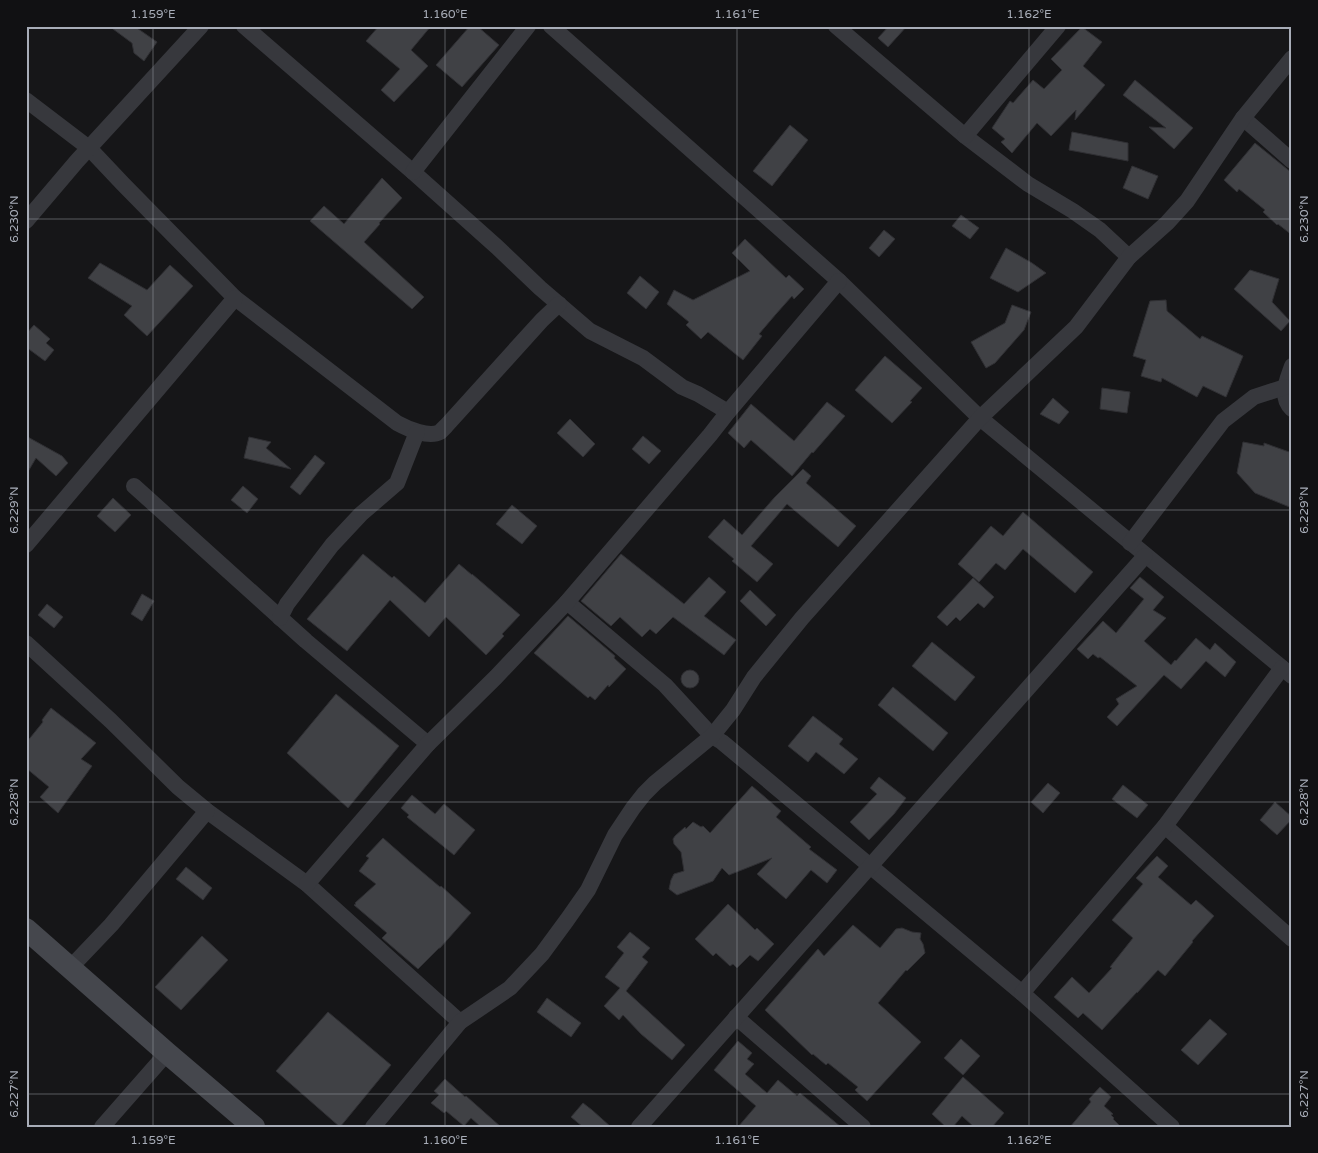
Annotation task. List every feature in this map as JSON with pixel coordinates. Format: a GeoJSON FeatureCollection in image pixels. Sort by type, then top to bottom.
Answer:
{"type":"FeatureCollection","features":[{"type":"Feature","properties":{"kind":"street"},"geometry":{"type":"LineString","coordinates":[[26,221],[201,26]]}},
{"type":"Feature","properties":{"kind":"street"},"geometry":{"type":"LineString","coordinates":[[244,26],[413,172],[590,331],[643,358],[682,387],[728,412]]}},
{"type":"Feature","properties":{"kind":"street"},"geometry":{"type":"LineString","coordinates":[[413,172],[528,26]]}},
{"type":"Feature","properties":{"kind":"street"},"geometry":{"type":"LineString","coordinates":[[551,26],[839,281],[980,418],[1287,672],[1166,826],[1022,994]]}},
{"type":"Feature","properties":{"kind":"street"},"geometry":{"type":"LineString","coordinates":[[836,26],[965,136],[1028,184],[1100,230],[1129,257]]}},
{"type":"Feature","properties":{"kind":"street"},"geometry":{"type":"LineString","coordinates":[[965,136],[1058,26]]}},
{"type":"Feature","properties":{"kind":"street"},"geometry":{"type":"LineString","coordinates":[[373,1127],[460,1022],[510,988],[542,954],[588,890],[615,835],[644,794],[712,736],[733,710],[754,677],[802,618],[980,418],[1076,327],[1129,257],[1178,212],[1243,118],[1292,58]]}},
{"type":"Feature","properties":{"kind":"street"},"geometry":{"type":"LineString","coordinates":[[26,100],[90,148],[235,298],[397,423],[417,432],[439,433],[542,320],[559,304]]}},
{"type":"Feature","properties":{"kind":"street"},"geometry":{"type":"LineString","coordinates":[[1243,118],[1292,161]]}},
{"type":"Feature","properties":{"kind":"street"},"geometry":{"type":"LineString","coordinates":[[307,884],[428,744],[496,677],[567,602],[839,281]]}},
{"type":"Feature","properties":{"kind":"street"},"geometry":{"type":"LineString","coordinates":[[28,541],[235,298]]}},
{"type":"Feature","properties":{"kind":"street"},"geometry":{"type":"LineString","coordinates":[[1292,366],[1284,396],[1292,409]]}},
{"type":"Feature","properties":{"kind":"street"},"geometry":{"type":"LineString","coordinates":[[1130,543],[1223,420],[1254,397],[1285,387]]}},
{"type":"Feature","properties":{"kind":"street"},"geometry":{"type":"LineString","coordinates":[[280,618],[286,604],[332,545],[361,514],[398,483],[417,432]]}},
{"type":"Feature","properties":{"kind":"street"},"geometry":{"type":"LineString","coordinates":[[134,486],[280,618],[428,744]]}},
{"type":"Feature","properties":{"kind":"street"},"geometry":{"type":"LineString","coordinates":[[639,1127],[1145,556]]}},
{"type":"Feature","properties":{"kind":"street"},"geometry":{"type":"LineString","coordinates":[[567,602],[666,685],[712,736],[722,742],[1022,994],[1172,1127]]}},
{"type":"Feature","properties":{"kind":"street"},"geometry":{"type":"LineString","coordinates":[[26,643],[100,711],[178,787],[207,811],[307,884],[460,1022]]}},
{"type":"Feature","properties":{"kind":"street"},"geometry":{"type":"LineString","coordinates":[[70,968],[111,925],[207,811]]}},
{"type":"Feature","properties":{"kind":"street"},"geometry":{"type":"LineString","coordinates":[[1166,826],[1292,939]]}},
{"type":"Feature","properties":{"kind":"street"},"geometry":{"type":"LineString","coordinates":[[26,929],[166,1053],[254,1127]]}},
{"type":"Feature","properties":{"kind":"street"},"geometry":{"type":"LineString","coordinates":[[736,1017],[863,1127]]}},
{"type":"Feature","properties":{"kind":"street"},"geometry":{"type":"LineString","coordinates":[[102,1127],[166,1053]]}},
{"type":"Feature","properties":{"kind":"building"},"geometry":{"type":"Polygon","coordinates":[[[109,26],[134,26],[157,42],[144,61],[134,53],[132,43],[109,26]]]}},
{"type":"Feature","properties":{"kind":"building"},"geometry":{"type":"Polygon","coordinates":[[[379,26],[431,26],[411,50],[428,66],[394,102],[381,90],[400,69],[366,41],[379,26]]]}},
{"type":"Feature","properties":{"kind":"building"},"geometry":{"type":"Polygon","coordinates":[[[470,26],[477,26],[499,45],[462,87],[436,65],[470,26]]]}},
{"type":"Feature","properties":{"kind":"building"},"geometry":{"type":"Polygon","coordinates":[[[889,26],[907,26],[888,47],[878,38],[889,26]]]}},
{"type":"Feature","properties":{"kind":"building"},"geometry":{"type":"Polygon","coordinates":[[[1082,27],[1102,42],[1083,66],[1105,85],[1075,120],[1076,110],[1051,136],[1037,123],[1012,153],[1001,142],[1005,139],[992,128],[1010,101],[1013,103],[1033,80],[1044,89],[1062,70],[1051,59],[1082,27]]]}},
{"type":"Feature","properties":{"kind":"building"},"geometry":{"type":"Polygon","coordinates":[[[1135,80],[1193,128],[1174,149],[1149,127],[1166,128],[1123,95],[1135,80]]]}},
{"type":"Feature","properties":{"kind":"building"},"geometry":{"type":"Polygon","coordinates":[[[790,125],[808,140],[772,186],[753,171],[790,125]]]}},
{"type":"Feature","properties":{"kind":"building"},"geometry":{"type":"Polygon","coordinates":[[[1072,132],[1128,143],[1128,161],[1069,150],[1072,132]]]}},
{"type":"Feature","properties":{"kind":"building"},"geometry":{"type":"Polygon","coordinates":[[[1255,143],[1292,173],[1292,235],[1277,225],[1263,212],[1265,210],[1239,189],[1237,192],[1224,180],[1255,143]]]}},
{"type":"Feature","properties":{"kind":"building"},"geometry":{"type":"Polygon","coordinates":[[[1132,166],[1158,176],[1148,199],[1123,188],[1132,166]]]}},
{"type":"Feature","properties":{"kind":"building"},"geometry":{"type":"Polygon","coordinates":[[[382,178],[402,198],[364,242],[424,297],[412,309],[310,221],[324,206],[344,224],[382,178]]]}},
{"type":"Feature","properties":{"kind":"building"},"geometry":{"type":"Polygon","coordinates":[[[961,215],[979,228],[970,239],[952,226],[961,215]]]}},
{"type":"Feature","properties":{"kind":"building"},"geometry":{"type":"Polygon","coordinates":[[[884,230],[895,239],[879,257],[869,248],[884,230]]]}},
{"type":"Feature","properties":{"kind":"building"},"geometry":{"type":"Polygon","coordinates":[[[745,239],[786,278],[789,275],[804,289],[794,299],[792,296],[776,314],[759,334],[762,336],[743,360],[708,332],[701,339],[686,325],[689,322],[667,304],[674,290],[693,300],[750,271],[732,253],[745,239]]]}},
{"type":"Feature","properties":{"kind":"building"},"geometry":{"type":"Polygon","coordinates":[[[1006,248],[1046,273],[1018,292],[990,278],[1006,248]]]}},
{"type":"Feature","properties":{"kind":"building"},"geometry":{"type":"Polygon","coordinates":[[[100,263],[147,290],[170,265],[193,286],[147,336],[124,315],[132,306],[88,278],[100,263]]]}},
{"type":"Feature","properties":{"kind":"building"},"geometry":{"type":"Polygon","coordinates":[[[1250,270],[1279,279],[1272,302],[1290,321],[1281,331],[1234,289],[1250,270]]]}},
{"type":"Feature","properties":{"kind":"building"},"geometry":{"type":"Polygon","coordinates":[[[640,276],[659,292],[646,309],[627,293],[640,276]]]}},
{"type":"Feature","properties":{"kind":"building"},"geometry":{"type":"Polygon","coordinates":[[[1166,300],[1167,311],[1200,339],[1202,336],[1243,356],[1226,397],[1203,386],[1197,397],[1162,378],[1161,382],[1141,376],[1146,360],[1133,356],[1150,301],[1166,300]]]}},
{"type":"Feature","properties":{"kind":"building"},"geometry":{"type":"Polygon","coordinates":[[[1012,305],[1031,312],[1024,330],[995,363],[986,368],[971,342],[1005,323],[1012,305]]]}},
{"type":"Feature","properties":{"kind":"building"},"geometry":{"type":"Polygon","coordinates":[[[34,325],[50,339],[46,343],[54,350],[45,361],[26,347],[26,334],[34,325]]]}},
{"type":"Feature","properties":{"kind":"building"},"geometry":{"type":"Polygon","coordinates":[[[885,356],[922,388],[910,401],[912,402],[892,423],[855,390],[885,356]]]}},
{"type":"Feature","properties":{"kind":"building"},"geometry":{"type":"Polygon","coordinates":[[[1102,388],[1130,392],[1127,413],[1100,409],[1102,388]]]}},
{"type":"Feature","properties":{"kind":"building"},"geometry":{"type":"Polygon","coordinates":[[[1053,398],[1069,412],[1059,424],[1040,414],[1053,398]]]}},
{"type":"Feature","properties":{"kind":"building"},"geometry":{"type":"Polygon","coordinates":[[[827,402],[845,416],[792,476],[751,440],[744,448],[728,433],[751,404],[794,441],[827,402]]]}},
{"type":"Feature","properties":{"kind":"building"},"geometry":{"type":"Polygon","coordinates":[[[570,419],[595,444],[583,457],[557,433],[570,419]]]}},
{"type":"Feature","properties":{"kind":"building"},"geometry":{"type":"Polygon","coordinates":[[[26,436],[62,456],[68,463],[56,476],[36,458],[26,475],[26,436]]]}},
{"type":"Feature","properties":{"kind":"building"},"geometry":{"type":"Polygon","coordinates":[[[643,436],[661,451],[649,464],[632,449],[643,436]]]}},
{"type":"Feature","properties":{"kind":"building"},"geometry":{"type":"Polygon","coordinates":[[[249,437],[271,442],[266,448],[291,469],[244,458],[249,437]]]}},
{"type":"Feature","properties":{"kind":"building"},"geometry":{"type":"Polygon","coordinates":[[[1243,442],[1264,446],[1264,443],[1292,453],[1292,508],[1255,493],[1237,473],[1243,442]]]}},
{"type":"Feature","properties":{"kind":"building"},"geometry":{"type":"Polygon","coordinates":[[[315,455],[325,463],[300,495],[290,487],[315,455]]]}},
{"type":"Feature","properties":{"kind":"building"},"geometry":{"type":"Polygon","coordinates":[[[803,469],[811,476],[806,483],[856,526],[838,547],[787,504],[751,546],[773,564],[757,582],[708,537],[724,519],[742,535],[774,498],[803,469]]]}},
{"type":"Feature","properties":{"kind":"building"},"geometry":{"type":"Polygon","coordinates":[[[243,486],[258,499],[247,513],[231,500],[243,486]]]}},
{"type":"Feature","properties":{"kind":"building"},"geometry":{"type":"Polygon","coordinates":[[[113,498],[131,515],[115,532],[97,516],[113,498]]]}},
{"type":"Feature","properties":{"kind":"building"},"geometry":{"type":"Polygon","coordinates":[[[512,505],[537,526],[522,544],[496,524],[512,505]]]}},
{"type":"Feature","properties":{"kind":"building"},"geometry":{"type":"Polygon","coordinates":[[[1023,512],[1093,572],[1075,593],[1023,549],[1005,570],[996,563],[979,582],[958,564],[991,526],[1003,536],[1023,512]]]}},
{"type":"Feature","properties":{"kind":"building"},"geometry":{"type":"Polygon","coordinates":[[[363,554],[392,578],[394,576],[425,603],[459,564],[520,615],[486,655],[446,617],[429,637],[390,600],[347,651],[307,619],[363,554]]]}},
{"type":"Feature","properties":{"kind":"building"},"geometry":{"type":"Polygon","coordinates":[[[621,554],[684,604],[709,577],[726,592],[704,616],[736,640],[724,655],[673,617],[656,634],[650,629],[642,637],[620,617],[611,626],[581,601],[621,554]]]}},
{"type":"Feature","properties":{"kind":"building"},"geometry":{"type":"Polygon","coordinates":[[[1140,577],[1164,597],[1153,610],[1166,618],[1144,641],[1171,665],[1196,638],[1210,650],[1215,643],[1236,662],[1225,677],[1206,661],[1181,689],[1164,675],[1117,726],[1107,717],[1119,704],[1116,699],[1137,686],[1100,657],[1098,658],[1093,654],[1088,659],[1077,649],[1103,621],[1116,633],[1144,599],[1130,588],[1140,577]]]}},
{"type":"Feature","properties":{"kind":"building"},"geometry":{"type":"Polygon","coordinates":[[[973,578],[994,597],[984,608],[978,603],[960,621],[956,617],[947,626],[937,617],[973,578]]]}},
{"type":"Feature","properties":{"kind":"building"},"geometry":{"type":"Polygon","coordinates":[[[750,590],[776,615],[766,626],[740,601],[750,590]]]}},
{"type":"Feature","properties":{"kind":"building"},"geometry":{"type":"Polygon","coordinates":[[[142,594],[154,601],[142,621],[131,614],[142,594]]]}},
{"type":"Feature","properties":{"kind":"building"},"geometry":{"type":"Polygon","coordinates":[[[47,604],[63,617],[54,628],[38,615],[47,604]]]}},
{"type":"Feature","properties":{"kind":"building"},"geometry":{"type":"Polygon","coordinates":[[[568,616],[615,656],[614,658],[626,669],[595,700],[590,696],[588,698],[534,653],[568,616]]]}},
{"type":"Feature","properties":{"kind":"building"},"geometry":{"type":"Polygon","coordinates":[[[932,642],[975,677],[955,701],[912,666],[932,642]]]}},
{"type":"Feature","properties":{"kind":"building"},"geometry":{"type":"Polygon","coordinates":[[[690,670],[696,673],[699,679],[696,685],[690,688],[684,685],[681,679],[684,673],[690,670]]]}},
{"type":"Feature","properties":{"kind":"building"},"geometry":{"type":"Polygon","coordinates":[[[893,687],[948,733],[933,751],[878,705],[893,687]]]}},
{"type":"Feature","properties":{"kind":"building"},"geometry":{"type":"Polygon","coordinates":[[[336,694],[399,746],[348,808],[287,753],[336,694]]]}},
{"type":"Feature","properties":{"kind":"building"},"geometry":{"type":"Polygon","coordinates":[[[51,708],[96,743],[81,759],[92,766],[58,813],[40,797],[49,787],[26,768],[26,743],[43,722],[42,720],[51,708]]]}},
{"type":"Feature","properties":{"kind":"building"},"geometry":{"type":"Polygon","coordinates":[[[813,716],[843,739],[839,744],[858,759],[844,774],[816,752],[808,762],[788,746],[813,716]]]}},
{"type":"Feature","properties":{"kind":"building"},"geometry":{"type":"Polygon","coordinates":[[[879,777],[906,798],[894,814],[869,840],[850,822],[877,794],[870,788],[879,777]]]}},
{"type":"Feature","properties":{"kind":"building"},"geometry":{"type":"Polygon","coordinates":[[[1048,783],[1060,793],[1043,813],[1031,802],[1048,783]]]}},
{"type":"Feature","properties":{"kind":"building"},"geometry":{"type":"Polygon","coordinates":[[[1123,785],[1148,805],[1137,818],[1112,799],[1123,785]]]}},
{"type":"Feature","properties":{"kind":"building"},"geometry":{"type":"Polygon","coordinates":[[[752,786],[781,811],[776,817],[811,847],[809,849],[837,870],[827,883],[811,870],[786,899],[757,874],[772,858],[729,875],[722,868],[713,881],[677,895],[669,889],[671,880],[674,874],[684,871],[681,852],[674,844],[673,839],[675,836],[693,822],[701,827],[703,826],[710,833],[752,786]]]}},
{"type":"Feature","properties":{"kind":"building"},"geometry":{"type":"Polygon","coordinates":[[[412,795],[435,814],[444,804],[475,830],[454,855],[407,817],[409,815],[401,808],[412,795]]]}},
{"type":"Feature","properties":{"kind":"building"},"geometry":{"type":"Polygon","coordinates":[[[1275,802],[1292,817],[1277,835],[1260,820],[1275,802]]]}},
{"type":"Feature","properties":{"kind":"building"},"geometry":{"type":"Polygon","coordinates":[[[383,838],[471,913],[440,948],[418,969],[382,938],[387,933],[354,905],[376,884],[359,871],[369,858],[366,856],[383,838]]]}},
{"type":"Feature","properties":{"kind":"building"},"geometry":{"type":"Polygon","coordinates":[[[1157,856],[1168,866],[1158,877],[1191,905],[1196,900],[1214,916],[1165,976],[1158,970],[1102,1030],[1083,1013],[1078,1018],[1054,997],[1072,977],[1089,993],[1112,968],[1110,967],[1133,938],[1112,920],[1143,884],[1136,878],[1157,856]]]}},
{"type":"Feature","properties":{"kind":"building"},"geometry":{"type":"Polygon","coordinates":[[[186,867],[212,888],[203,900],[176,879],[186,867]]]}},
{"type":"Feature","properties":{"kind":"building"},"geometry":{"type":"Polygon","coordinates":[[[728,904],[755,930],[757,928],[774,944],[758,961],[750,955],[737,968],[733,964],[730,966],[716,953],[713,956],[695,939],[728,904]]]}},
{"type":"Feature","properties":{"kind":"building"},"geometry":{"type":"Polygon","coordinates":[[[853,925],[880,948],[896,929],[902,928],[921,933],[920,939],[925,953],[906,970],[878,1003],[921,1042],[867,1101],[855,1090],[858,1087],[828,1063],[826,1065],[812,1055],[765,1010],[818,949],[824,956],[853,925]]]}},
{"type":"Feature","properties":{"kind":"building"},"geometry":{"type":"Polygon","coordinates":[[[630,932],[650,948],[642,957],[648,962],[626,991],[685,1045],[672,1060],[641,1034],[623,1015],[619,1020],[604,1006],[620,988],[605,977],[624,953],[617,947],[630,932]]]}},
{"type":"Feature","properties":{"kind":"building"},"geometry":{"type":"Polygon","coordinates":[[[202,936],[228,960],[181,1010],[155,987],[202,936]]]}},
{"type":"Feature","properties":{"kind":"building"},"geometry":{"type":"Polygon","coordinates":[[[547,998],[581,1023],[571,1037],[537,1012],[547,998]]]}},
{"type":"Feature","properties":{"kind":"building"},"geometry":{"type":"Polygon","coordinates":[[[328,1012],[391,1065],[340,1127],[276,1071],[328,1012]]]}},
{"type":"Feature","properties":{"kind":"building"},"geometry":{"type":"Polygon","coordinates":[[[1210,1019],[1227,1034],[1198,1065],[1181,1050],[1210,1019]]]}},
{"type":"Feature","properties":{"kind":"building"},"geometry":{"type":"Polygon","coordinates":[[[961,1039],[980,1056],[963,1075],[944,1058],[961,1039]]]}},
{"type":"Feature","properties":{"kind":"building"},"geometry":{"type":"Polygon","coordinates":[[[738,1041],[752,1053],[747,1059],[754,1064],[745,1074],[767,1093],[778,1080],[797,1096],[800,1093],[841,1127],[738,1127],[756,1106],[714,1070],[738,1041]]]}},
{"type":"Feature","properties":{"kind":"building"},"geometry":{"type":"Polygon","coordinates":[[[963,1077],[1004,1113],[992,1127],[974,1127],[962,1116],[953,1127],[946,1127],[932,1114],[963,1077]]]}},
{"type":"Feature","properties":{"kind":"building"},"geometry":{"type":"Polygon","coordinates":[[[445,1079],[501,1127],[481,1127],[471,1118],[464,1126],[446,1111],[444,1113],[431,1103],[439,1095],[434,1091],[445,1079]]]}},
{"type":"Feature","properties":{"kind":"building"},"geometry":{"type":"Polygon","coordinates":[[[1100,1087],[1111,1097],[1104,1106],[1113,1114],[1111,1115],[1113,1119],[1121,1127],[1070,1127],[1091,1102],[1089,1099],[1100,1087]]]}},
{"type":"Feature","properties":{"kind":"building"},"geometry":{"type":"Polygon","coordinates":[[[583,1103],[611,1127],[583,1127],[571,1117],[583,1103]]]}}]}
